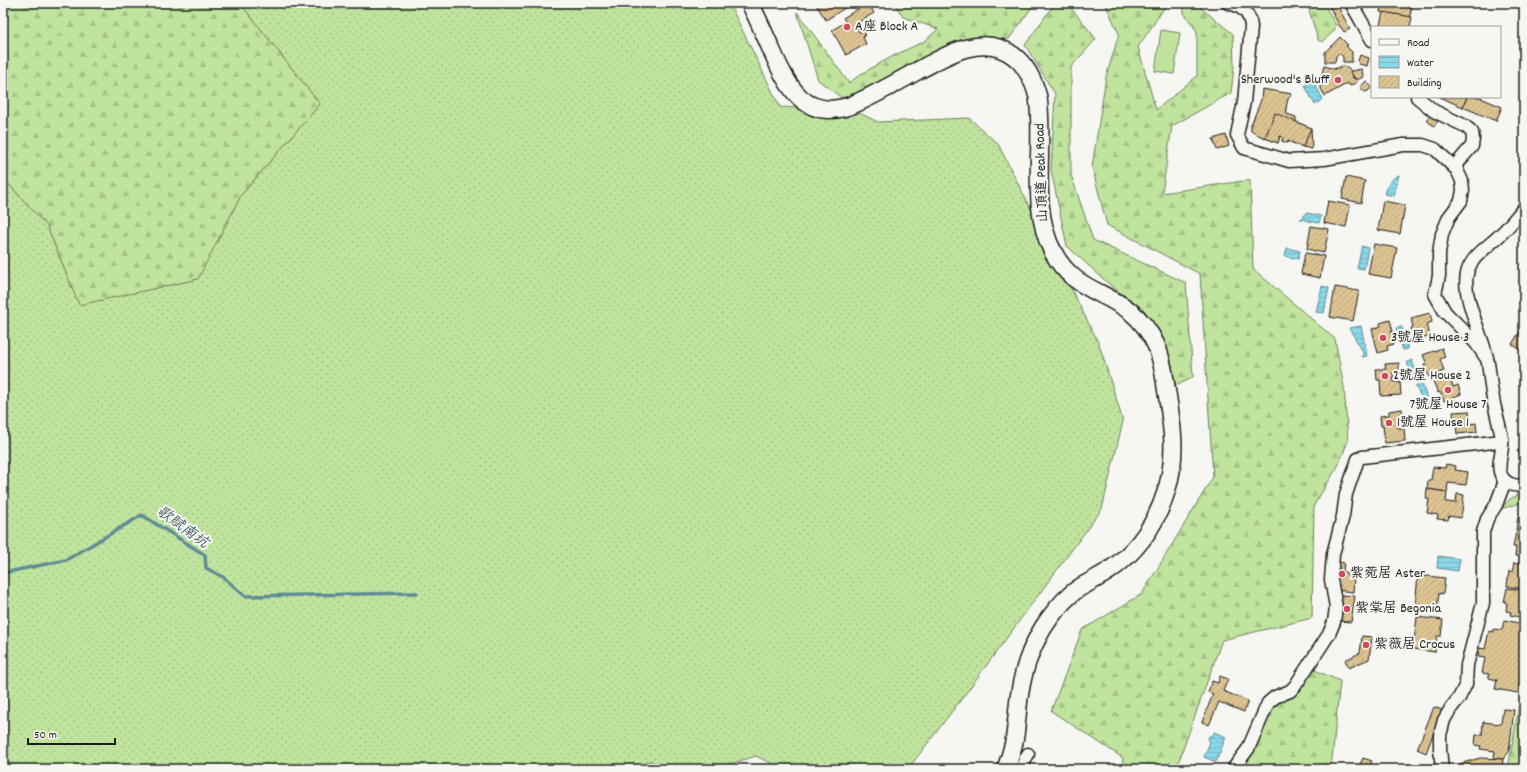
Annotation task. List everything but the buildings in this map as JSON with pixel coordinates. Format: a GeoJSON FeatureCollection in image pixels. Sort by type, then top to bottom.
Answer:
{"type":"FeatureCollection","features":[{"type":"Feature","properties":{"kind":"main road","name":"山頂道 Peak Road"},"geometry":{"type":"LineString","coordinates":[[750,3],[781,72],[790,88],[805,102],[819,108],[837,109],[852,105],[944,57],[967,48],[981,46],[994,47],[1014,55],[1029,72],[1035,84],[1038,97],[1040,115],[1041,209],[1044,229],[1053,252],[1066,270],[1076,280],[1088,288],[1116,302],[1136,316],[1150,334],[1157,347],[1163,369],[1173,429],[1174,445],[1171,474],[1163,501],[1152,524],[1135,549],[1111,570],[1071,594],[1056,610],[1042,630],[1030,654],[1022,679],[1014,742],[1006,769]]}},
{"type":"Feature","properties":{"kind":"street"},"geometry":{"type":"LineString","coordinates":[[1228,3],[1237,5],[1244,9],[1251,23],[1244,102],[1237,135],[1244,148],[1289,161],[1324,159],[1395,146],[1423,145],[1435,149],[1454,167],[1462,181],[1463,194],[1458,205],[1449,217],[1442,234],[1439,247],[1439,276],[1435,292],[1436,298],[1445,312],[1476,343],[1487,359]]}},
{"type":"Feature","properties":{"kind":"street"},"geometry":{"type":"LineString","coordinates":[[1351,3],[1371,38]]}},
{"type":"Feature","properties":{"kind":"street"},"geometry":{"type":"LineString","coordinates":[[1418,98],[1434,111],[1465,126],[1472,132],[1472,146],[1454,167]]}},
{"type":"Feature","properties":{"kind":"street"},"geometry":{"type":"LineString","coordinates":[[1524,208],[1503,232],[1475,258],[1467,271],[1466,280],[1467,293],[1487,359],[1492,398],[1502,441],[1499,470],[1505,481],[1512,485],[1524,485]]}},
{"type":"Feature","properties":{"kind":"street"},"geometry":{"type":"LineString","coordinates":[[1233,769],[1248,749],[1266,705],[1272,699],[1295,686],[1332,627],[1336,610],[1332,585],[1334,548],[1343,516],[1346,494],[1358,460],[1362,457],[1502,441]]}},
{"type":"Feature","properties":{"kind":"street"},"geometry":{"type":"LineString","coordinates":[[1442,769],[1440,735],[1444,720],[1459,698],[1466,684],[1468,665],[1483,603],[1483,532],[1496,505],[1505,481]]}},
{"type":"Feature","properties":{"kind":"street"},"geometry":{"type":"LineString","coordinates":[[1021,769],[1028,754]]}},
{"type":"Feature","properties":{"kind":"green space"},"geometry":{"type":"Polygon","coordinates":[[[3,3],[240,3],[320,104],[241,195],[198,279],[79,305],[47,226],[3,178],[3,3]]]}},
{"type":"Feature","properties":{"kind":"green space"},"geometry":{"type":"Polygon","coordinates":[[[240,3],[729,3],[780,107],[855,111],[878,122],[969,118],[998,144],[1099,344],[1123,421],[1102,509],[908,769],[782,769],[756,756],[723,766],[703,769],[3,769],[3,178],[47,226],[79,304],[197,279],[241,195],[320,104],[240,3]]]}},
{"type":"Feature","properties":{"kind":"green space"},"geometry":{"type":"Polygon","coordinates":[[[894,3],[1035,3],[1009,39],[971,38],[843,99],[818,80],[797,12],[849,83],[861,74],[895,55],[925,41],[938,29],[903,17],[894,3]]]}},
{"type":"Feature","properties":{"kind":"green space"},"geometry":{"type":"Polygon","coordinates":[[[1055,3],[1069,3],[1068,4],[1096,39],[1071,67],[1071,175],[1093,240],[1186,283],[1193,377],[1176,386],[1164,343],[1144,310],[1110,285],[1067,246],[1051,170],[1055,94],[1025,45],[1055,3]]]}},
{"type":"Feature","properties":{"kind":"green space"},"geometry":{"type":"Polygon","coordinates":[[[1105,3],[1167,4],[1138,47],[1156,110],[1197,76],[1197,31],[1184,13],[1184,3],[1195,3],[1233,34],[1234,67],[1231,93],[1172,126],[1162,193],[1250,180],[1253,269],[1335,339],[1344,387],[1348,441],[1338,466],[1314,505],[1312,618],[1222,640],[1176,769],[1122,769],[1123,758],[1051,711],[1082,630],[1142,594],[1213,477],[1200,274],[1107,225],[1092,167],[1106,77],[1119,34],[1105,3]]]}},
{"type":"Feature","properties":{"kind":"green space"},"geometry":{"type":"Polygon","coordinates":[[[1307,3],[1326,3],[1325,6],[1336,25],[1334,31],[1322,42],[1318,40],[1307,3]]]}},
{"type":"Feature","properties":{"kind":"green space"},"geometry":{"type":"Polygon","coordinates":[[[1161,30],[1180,33],[1174,74],[1155,71],[1161,30]]]}},
{"type":"Feature","properties":{"kind":"green space"},"geometry":{"type":"Polygon","coordinates":[[[1524,490],[1524,502],[1500,509],[1510,499],[1518,495],[1518,492],[1524,490]]]}},
{"type":"Feature","properties":{"kind":"green space"},"geometry":{"type":"Polygon","coordinates":[[[1312,669],[1340,681],[1331,769],[1238,769],[1270,707],[1312,669]]]}},
{"type":"Feature","properties":{"kind":"green space"},"geometry":{"type":"Polygon","coordinates":[[[1520,699],[1524,699],[1524,769],[1508,769],[1520,699]]]}},
{"type":"Feature","properties":{"kind":"green space"},"geometry":{"type":"Polygon","coordinates":[[[651,760],[655,764],[655,769],[642,769],[643,765],[651,760]]]}},
{"type":"Feature","properties":{"kind":"water"},"geometry":{"type":"Polygon","coordinates":[[[1312,79],[1323,99],[1315,105],[1305,86],[1308,81],[1312,79]]]}},
{"type":"Feature","properties":{"kind":"water"},"geometry":{"type":"Polygon","coordinates":[[[1399,175],[1394,196],[1385,194],[1389,183],[1393,178],[1399,175]]]}},
{"type":"Feature","properties":{"kind":"water"},"geometry":{"type":"Polygon","coordinates":[[[1307,213],[1321,216],[1319,223],[1300,219],[1307,213]]]}},
{"type":"Feature","properties":{"kind":"water"},"geometry":{"type":"Polygon","coordinates":[[[1362,246],[1368,248],[1364,269],[1357,268],[1362,246]]]}},
{"type":"Feature","properties":{"kind":"water"},"geometry":{"type":"Polygon","coordinates":[[[1287,248],[1300,251],[1298,259],[1285,256],[1287,248]]]}},
{"type":"Feature","properties":{"kind":"water"},"geometry":{"type":"Polygon","coordinates":[[[1322,286],[1329,288],[1324,313],[1316,312],[1322,286]]]}},
{"type":"Feature","properties":{"kind":"water"},"geometry":{"type":"Polygon","coordinates":[[[1361,326],[1367,356],[1362,357],[1363,352],[1349,328],[1361,326]]]}},
{"type":"Feature","properties":{"kind":"water"},"geometry":{"type":"Polygon","coordinates":[[[1402,327],[1408,349],[1403,350],[1396,328],[1402,327]]]}},
{"type":"Feature","properties":{"kind":"water"},"geometry":{"type":"Polygon","coordinates":[[[1412,360],[1418,380],[1413,381],[1407,362],[1412,360]]]}},
{"type":"Feature","properties":{"kind":"water"},"geometry":{"type":"Polygon","coordinates":[[[1422,384],[1429,404],[1426,405],[1415,386],[1422,384]]]}},
{"type":"Feature","properties":{"kind":"water"},"geometry":{"type":"Polygon","coordinates":[[[1438,556],[1460,559],[1458,571],[1437,568],[1438,556]]]}},
{"type":"Feature","properties":{"kind":"water"},"geometry":{"type":"Polygon","coordinates":[[[1214,732],[1226,737],[1216,762],[1204,757],[1210,742],[1208,739],[1209,736],[1213,735],[1214,732]]]}},
{"type":"Feature","properties":{"kind":"waterway","name":"歌賦南坑"},"geometry":{"type":"LineString","coordinates":[[3,573],[66,560],[142,515],[205,555],[206,568],[223,577],[245,596],[417,593]]}},
{"type":"Feature","properties":{"kind":"place","name":"A座 Block A"},"geometry":{"type":"Point","coordinates":[847,27]}},
{"type":"Feature","properties":{"kind":"place","name":"Sherwood's Bluff"},"geometry":{"type":"Point","coordinates":[1338,80]}},
{"type":"Feature","properties":{"kind":"place","name":"3號屋 House 3"},"geometry":{"type":"Point","coordinates":[1383,338]}},
{"type":"Feature","properties":{"kind":"place","name":"2號屋 House 2"},"geometry":{"type":"Point","coordinates":[1385,376]}},
{"type":"Feature","properties":{"kind":"place","name":"7號屋 House 7"},"geometry":{"type":"Point","coordinates":[1448,390]}},
{"type":"Feature","properties":{"kind":"place","name":"1號屋 House 1"},"geometry":{"type":"Point","coordinates":[1389,423]}},
{"type":"Feature","properties":{"kind":"place","name":"紫菀居 Aster"},"geometry":{"type":"Point","coordinates":[1342,574]}},
{"type":"Feature","properties":{"kind":"place","name":"紫棠居 Begonia"},"geometry":{"type":"Point","coordinates":[1347,609]}},
{"type":"Feature","properties":{"kind":"place","name":"紫薇居 Crocus"},"geometry":{"type":"Point","coordinates":[1366,645]}}]}
